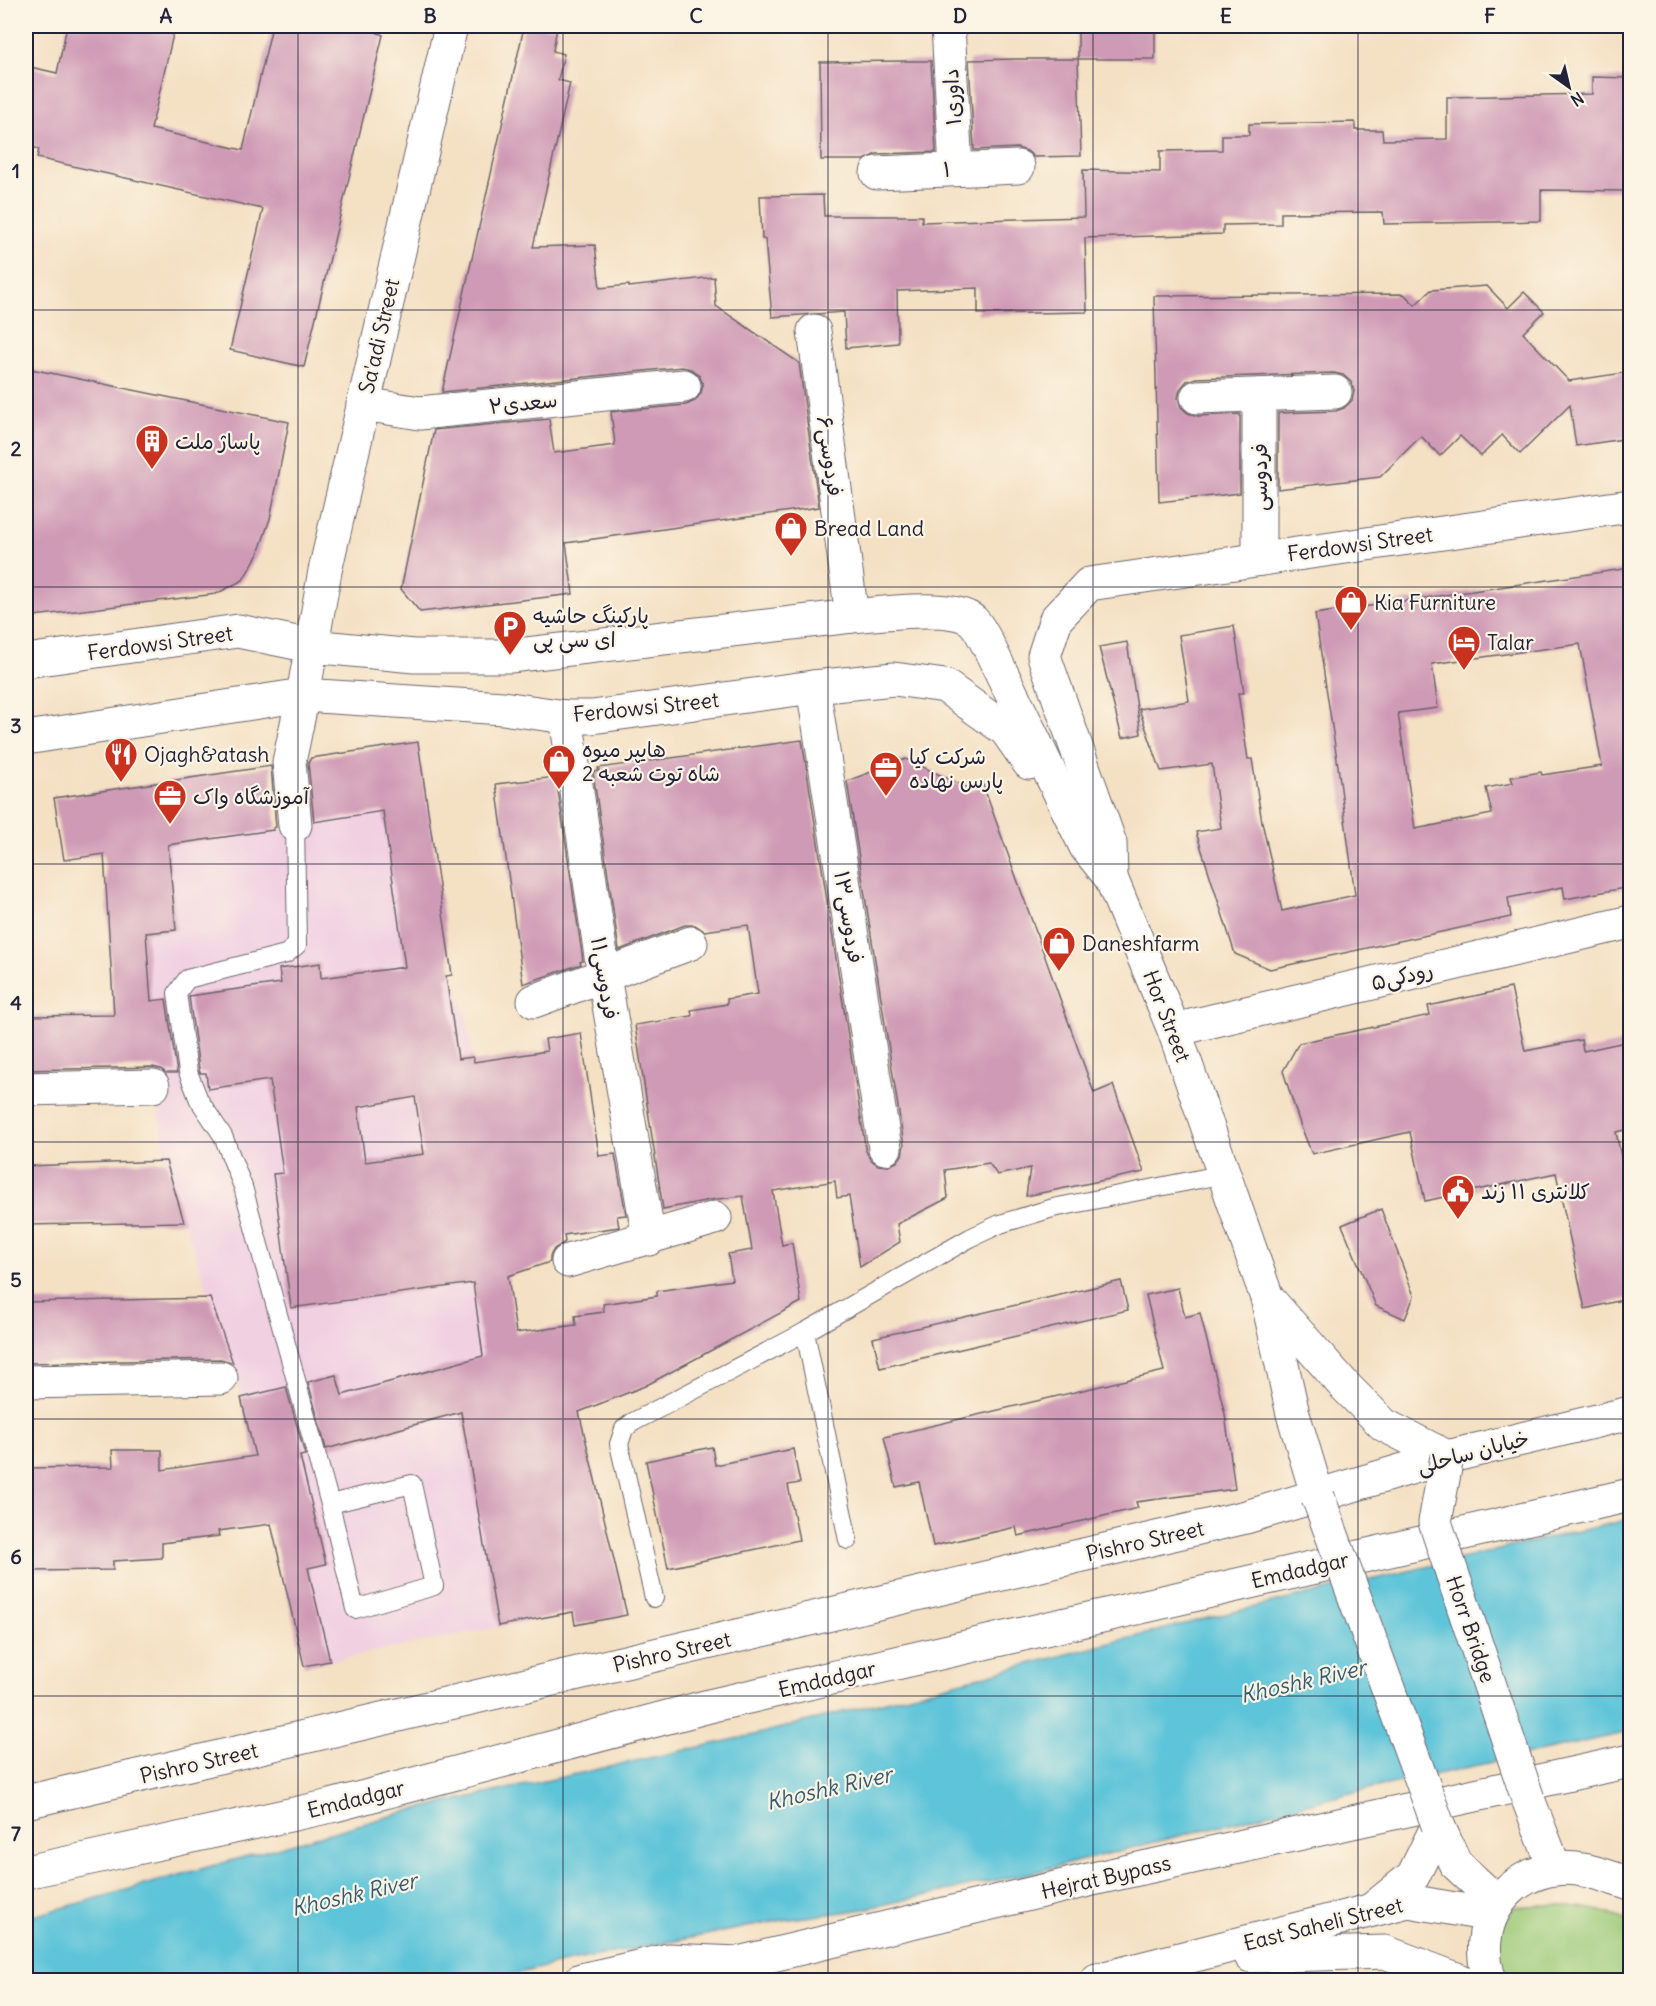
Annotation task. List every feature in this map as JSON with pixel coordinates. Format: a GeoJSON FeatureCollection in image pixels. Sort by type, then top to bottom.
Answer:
{"type":"FeatureCollection","features":[{"type":"Feature","properties":{"kind":"street","name":"داوری۱"},"geometry":{"type":"LineString","coordinates":[[948,26],[956,169]]}},
{"type":"Feature","properties":{"kind":"street","name":"Sa'adi Street"},"geometry":{"type":"LineString","coordinates":[[295,825],[289,762],[325,571],[446,27]]}},
{"type":"Feature","properties":{"kind":"street","name":"۱"},"geometry":{"type":"LineString","coordinates":[[877,173],[1018,167]]}},
{"type":"Feature","properties":{"kind":"street","name":"فردوسی۶"},"geometry":{"type":"LineString","coordinates":[[814,331],[852,616]]}},
{"type":"Feature","properties":{"kind":"street","name":"سعدی۲"},"geometry":{"type":"LineString","coordinates":[[363,405],[420,413],[684,386]]}},
{"type":"Feature","properties":{"kind":"street"},"geometry":{"type":"LineString","coordinates":[[1197,397],[1335,392]]}},
{"type":"Feature","properties":{"kind":"street","name":"فردوسی"},"geometry":{"type":"LineString","coordinates":[[1259,395],[1259,559]]}},
{"type":"Feature","properties":{"kind":"street","name":"Ferdowsi Street"},"geometry":{"type":"LineString","coordinates":[[1111,878],[1110,843],[1044,656],[1056,619],[1089,584],[1630,506]]}},
{"type":"Feature","properties":{"kind":"street","name":"Ferdowsi Street"},"geometry":{"type":"LineString","coordinates":[[26,661],[238,631],[311,646],[414,656],[510,656],[852,616],[950,611],[972,620]]}},
{"type":"Feature","properties":{"kind":"street","name":"Hor Street"},"geometry":{"type":"LineString","coordinates":[[972,620],[988,645],[1086,847],[1111,878],[1174,1030],[1268,1298],[1293,1414],[1318,1497]]}},
{"type":"Feature","properties":{"kind":"street","name":"Ferdowsi Street"},"geometry":{"type":"LineString","coordinates":[[26,738],[303,695],[503,708],[566,717],[592,717],[813,687],[894,679],[945,686],[1006,730],[1086,847]]}},
{"type":"Feature","properties":{"kind":"street","name":"فردوسی۱۳"},"geometry":{"type":"LineString","coordinates":[[813,687],[885,1148]]}},
{"type":"Feature","properties":{"kind":"street","name":"فردوسی۱۱"},"geometry":{"type":"LineString","coordinates":[[566,717],[604,975],[649,1239]]}},
{"type":"Feature","properties":{"kind":"street","name":"رودکی۵"},"geometry":{"type":"LineString","coordinates":[[1174,1030],[1630,922]]}},
{"type":"Feature","properties":{"kind":"street"},"geometry":{"type":"LineString","coordinates":[[534,1001],[691,943]]}},
{"type":"Feature","properties":{"kind":"street"},"geometry":{"type":"LineString","coordinates":[[26,1089],[153,1086]]}},
{"type":"Feature","properties":{"kind":"street"},"geometry":{"type":"LineString","coordinates":[[568,1261],[715,1218]]}},
{"type":"Feature","properties":{"kind":"street","name":"Hor Street"},"geometry":{"type":"LineString","coordinates":[[1268,1298],[1344,1385],[1384,1425],[1447,1457]]}},
{"type":"Feature","properties":{"kind":"street"},"geometry":{"type":"LineString","coordinates":[[26,1382],[221,1378]]}},
{"type":"Feature","properties":{"kind":"street","name":"خیابان ساحلی"},"geometry":{"type":"LineString","coordinates":[[1318,1497],[1447,1457],[1630,1413]]}},
{"type":"Feature","properties":{"kind":"street","name":"Horr Bridge"},"geometry":{"type":"LineString","coordinates":[[1447,1457],[1435,1522],[1528,1799],[1555,1869]]}},
{"type":"Feature","properties":{"kind":"street","name":"Emdadgar"},"geometry":{"type":"LineString","coordinates":[[26,1872],[331,1806],[713,1705],[1630,1495]]}},
{"type":"Feature","properties":{"kind":"street"},"geometry":{"type":"LineString","coordinates":[[1318,1497],[1438,1825],[1455,1863],[1494,1909]]}},
{"type":"Feature","properties":{"kind":"street","name":"Pishro Street"},"geometry":{"type":"LineString","coordinates":[[26,1802],[1223,1523],[1318,1497]]}},
{"type":"Feature","properties":{"kind":"street","name":"Hejrat Bypass"},"geometry":{"type":"LineString","coordinates":[[580,1980],[668,1960],[738,1963],[1097,1878],[1630,1761]]}},
{"type":"Feature","properties":{"kind":"street"},"geometry":{"type":"LineString","coordinates":[[1371,1911],[1413,1876],[1438,1825]]}},
{"type":"Feature","properties":{"kind":"street"},"geometry":{"type":"LineString","coordinates":[[1490,1980],[1484,1962],[1484,1944],[1494,1909],[1514,1886],[1533,1874],[1555,1869],[1578,1869],[1630,1884]]}},
{"type":"Feature","properties":{"kind":"street","name":"East Saheli Street"},"geometry":{"type":"LineString","coordinates":[[1097,1980],[1408,1901],[1494,1909]]}},
{"type":"Feature","properties":{"kind":"street","name":"East Saheli Street"},"geometry":{"type":"LineString","coordinates":[[1192,1957],[1385,1952],[1459,1980]]}},
{"type":"Feature","properties":{"kind":"street"},"geometry":{"type":"LineString","coordinates":[[678,1980],[738,1963]]}},
{"type":"Feature","properties":{"kind":"lane"},"geometry":{"type":"LineString","coordinates":[[295,825],[297,945],[286,954],[187,979],[177,993],[189,1072],[199,1100],[223,1136],[243,1187],[330,1504],[355,1609],[434,1586],[412,1484],[330,1504]]}},
{"type":"Feature","properties":{"kind":"lane"},"geometry":{"type":"LineString","coordinates":[[654,1598],[619,1444],[624,1429],[633,1422],[805,1332],[970,1238],[1000,1224],[1053,1208],[1225,1174]]}},
{"type":"Feature","properties":{"kind":"lane"},"geometry":{"type":"LineString","coordinates":[[805,1332],[848,1540]]}},
{"type":"Feature","properties":{"kind":"shaded area"},"geometry":{"type":"Polygon","coordinates":[[[428,804],[452,975],[466,1014],[508,1276],[529,1433],[560,1615],[304,1666],[233,1363],[184,1222],[166,1161],[157,1099],[140,849],[428,804]]]}},
{"type":"Feature","properties":{"kind":"green space"},"geometry":{"type":"Polygon","coordinates":[[[1543,1905],[1588,1908],[1630,1923],[1630,1969],[1622,1980],[1510,1980],[1491,1960],[1491,1942],[1514,1907],[1543,1905]]]}},
{"type":"Feature","properties":{"kind":"water","name":"Khoshk River"},"geometry":{"type":"Polygon","coordinates":[[[1630,1519],[1630,1732],[1359,1791],[1035,1872],[858,1910],[783,1920],[565,1962],[490,1980],[26,1980],[26,1918],[412,1810],[754,1735],[1200,1620],[1630,1519]]]}},
{"type":"Feature","properties":{"kind":"building"},"geometry":{"type":"Polygon","coordinates":[[[67,26],[175,26],[151,129],[243,150],[272,26],[363,26],[383,35],[304,367],[230,350],[263,209],[37,158],[39,149],[26,146],[26,66],[57,73],[67,26]]]}},
{"type":"Feature","properties":{"kind":"building"},"geometry":{"type":"Polygon","coordinates":[[[1078,26],[1155,26],[1155,59],[1078,59],[1078,26]]]}},
{"type":"Feature","properties":{"kind":"building"},"geometry":{"type":"Polygon","coordinates":[[[524,27],[557,27],[553,51],[564,54],[558,80],[570,83],[533,247],[595,245],[600,288],[714,277],[716,306],[799,363],[819,507],[566,543],[573,594],[420,612],[401,589],[434,430],[549,419],[554,453],[615,445],[611,412],[686,405],[695,401],[701,393],[703,384],[699,375],[691,369],[682,367],[442,392],[524,27]]]}},
{"type":"Feature","properties":{"kind":"building"},"geometry":{"type":"Polygon","coordinates":[[[1078,59],[1081,156],[1034,157],[1027,151],[1017,148],[974,150],[969,60],[1078,59]]]}},
{"type":"Feature","properties":{"kind":"building"},"geometry":{"type":"Polygon","coordinates":[[[931,61],[936,152],[876,154],[865,160],[821,160],[820,62],[931,61]]]}},
{"type":"Feature","properties":{"kind":"building"},"geometry":{"type":"Polygon","coordinates":[[[1592,77],[1630,78],[1630,191],[1541,190],[1541,221],[1384,224],[1383,212],[1281,213],[1281,224],[1223,225],[1223,234],[1085,238],[1087,312],[978,314],[978,288],[897,291],[898,343],[846,348],[844,312],[772,317],[765,239],[762,239],[760,196],[823,195],[824,216],[922,216],[922,222],[1084,217],[1083,170],[1160,172],[1160,151],[1222,150],[1222,135],[1249,135],[1249,124],[1355,122],[1355,130],[1382,130],[1383,140],[1447,139],[1447,97],[1592,94],[1592,77]]]}},
{"type":"Feature","properties":{"kind":"building"},"geometry":{"type":"Polygon","coordinates":[[[1487,286],[1508,308],[1524,292],[1544,312],[1523,333],[1569,381],[1630,372],[1630,438],[1576,446],[1570,405],[1520,454],[1502,435],[1481,456],[1460,436],[1440,456],[1421,436],[1380,477],[1278,489],[1278,413],[1336,411],[1344,408],[1352,400],[1354,391],[1351,382],[1343,375],[1334,373],[1196,378],[1187,381],[1180,389],[1178,398],[1181,407],[1188,413],[1198,416],[1240,414],[1240,493],[1159,502],[1154,296],[1404,294],[1415,305],[1431,290],[1487,286]]]}},
{"type":"Feature","properties":{"kind":"building","name":"پاساژ ملت"},"geometry":{"type":"Polygon","coordinates":[[[26,368],[289,422],[270,519],[258,554],[243,580],[216,594],[26,617],[26,368]]]}},
{"type":"Feature","properties":{"kind":"building"},"geometry":{"type":"Polygon","coordinates":[[[1630,568],[1630,887],[1565,899],[1563,887],[1508,898],[1511,917],[1270,969],[1235,954],[1196,832],[1221,828],[1212,764],[1161,771],[1139,709],[1189,701],[1179,635],[1234,626],[1244,693],[1238,693],[1248,759],[1252,759],[1262,822],[1282,911],[1355,895],[1315,614],[1630,568]],[[1580,644],[1432,664],[1438,708],[1398,713],[1415,829],[1492,814],[1486,788],[1513,783],[1511,777],[1602,766],[1580,644]]]}},
{"type":"Feature","properties":{"kind":"building"},"geometry":{"type":"Polygon","coordinates":[[[1127,642],[1141,734],[1122,738],[1099,647],[1127,642]]]}},
{"type":"Feature","properties":{"kind":"building"},"geometry":{"type":"Polygon","coordinates":[[[802,740],[866,1151],[870,1159],[878,1165],[888,1166],[897,1162],[902,1155],[904,1145],[847,781],[906,759],[972,790],[983,785],[1094,1093],[1113,1085],[1144,1172],[1026,1196],[1030,1168],[997,1175],[989,1163],[945,1170],[948,1198],[897,1224],[900,1242],[860,1267],[849,1196],[837,1198],[835,1181],[773,1191],[782,1245],[792,1243],[801,1302],[645,1386],[579,1412],[627,1615],[575,1625],[573,1612],[498,1626],[461,1412],[326,1449],[308,1382],[336,1375],[342,1395],[483,1356],[473,1283],[291,1308],[273,1174],[283,1173],[270,1080],[208,1089],[206,1073],[200,1073],[199,1069],[189,996],[281,983],[279,969],[320,963],[321,978],[405,967],[383,811],[314,822],[308,763],[311,758],[418,742],[452,975],[446,976],[458,1059],[473,1057],[474,1062],[547,1051],[545,1039],[581,1033],[599,1156],[615,1154],[626,1215],[617,1216],[619,1227],[564,1235],[565,1242],[554,1249],[550,1262],[508,1276],[516,1333],[576,1325],[575,1316],[604,1312],[603,1304],[657,1296],[657,1291],[732,1280],[728,1254],[752,1250],[743,1196],[663,1209],[635,1025],[692,1016],[691,1010],[727,1004],[727,999],[758,994],[748,925],[704,931],[695,925],[685,925],[619,950],[593,772],[599,771],[598,768],[802,740]],[[415,1097],[358,1107],[365,1162],[424,1154],[415,1097]]]}},
{"type":"Feature","properties":{"kind":"building"},"geometry":{"type":"Polygon","coordinates":[[[271,766],[276,827],[273,830],[168,845],[176,930],[146,933],[151,1001],[166,999],[177,1073],[166,1073],[153,1067],[26,1070],[26,1016],[114,1015],[104,854],[64,860],[54,798],[271,766]]]}},
{"type":"Feature","properties":{"kind":"building"},"geometry":{"type":"Polygon","coordinates":[[[556,777],[583,961],[580,962],[581,964],[523,984],[496,784],[556,777]]]}},
{"type":"Feature","properties":{"kind":"building"},"geometry":{"type":"Polygon","coordinates":[[[1511,988],[1525,1051],[1581,1040],[1583,1051],[1630,1041],[1630,1129],[1616,1132],[1630,1201],[1630,1298],[1585,1309],[1556,1173],[1425,1201],[1410,1132],[1312,1154],[1300,1124],[1283,1071],[1299,1043],[1430,1015],[1428,1006],[1511,988]]]}},
{"type":"Feature","properties":{"kind":"building"},"geometry":{"type":"Polygon","coordinates":[[[166,1161],[184,1222],[26,1225],[26,1166],[166,1161]]]}},
{"type":"Feature","properties":{"kind":"building"},"geometry":{"type":"Polygon","coordinates":[[[1381,1209],[1414,1296],[1405,1319],[1376,1306],[1342,1225],[1381,1209]]]}},
{"type":"Feature","properties":{"kind":"building"},"geometry":{"type":"Polygon","coordinates":[[[1121,1281],[1128,1310],[880,1368],[873,1338],[1121,1281]]]}},
{"type":"Feature","properties":{"kind":"building"},"geometry":{"type":"Polygon","coordinates":[[[1178,1288],[1185,1317],[1200,1313],[1225,1414],[1235,1489],[1136,1502],[1138,1508],[1018,1536],[1016,1527],[933,1546],[919,1482],[896,1487],[884,1437],[1164,1371],[1146,1295],[1178,1288]]]}},
{"type":"Feature","properties":{"kind":"building"},"geometry":{"type":"Polygon","coordinates":[[[210,1298],[233,1363],[221,1359],[26,1363],[26,1302],[210,1298]]]}},
{"type":"Feature","properties":{"kind":"building"},"geometry":{"type":"Polygon","coordinates":[[[286,1387],[305,1455],[300,1456],[326,1564],[308,1568],[330,1661],[304,1666],[271,1524],[218,1531],[219,1536],[162,1543],[162,1558],[113,1561],[113,1570],[26,1571],[26,1468],[113,1467],[112,1450],[162,1450],[162,1470],[255,1456],[241,1398],[286,1387]]]}},
{"type":"Feature","properties":{"kind":"building"},"geometry":{"type":"Polygon","coordinates":[[[712,1447],[715,1465],[793,1449],[800,1483],[788,1485],[799,1540],[668,1568],[646,1461],[712,1447]]]}},
{"type":"Feature","properties":{"kind":"place","name":"پاساژ ملت"},"geometry":{"type":"Point","coordinates":[152,470]}},
{"type":"Feature","properties":{"kind":"place","name":"Bread Land"},"geometry":{"type":"Point","coordinates":[791,557]}},
{"type":"Feature","properties":{"kind":"place","name":"Kia Furniture"},"geometry":{"type":"Point","coordinates":[1351,631]}},
{"type":"Feature","properties":{"kind":"place","name":"پارکینگ حاشیه ای سی پی"},"geometry":{"type":"Point","coordinates":[510,656]}},
{"type":"Feature","properties":{"kind":"place","name":"Talar"},"geometry":{"type":"Point","coordinates":[1464,671]}},
{"type":"Feature","properties":{"kind":"place","name":"Ojagh&atash"},"geometry":{"type":"Point","coordinates":[121,783]}},
{"type":"Feature","properties":{"kind":"place","name":"هایپر میوه شاه توت شعبه 2"},"geometry":{"type":"Point","coordinates":[559,790]}},
{"type":"Feature","properties":{"kind":"place","name":"شرکت کیا پارس نهاده"},"geometry":{"type":"Point","coordinates":[886,797]}},
{"type":"Feature","properties":{"kind":"place","name":"آموزشگاه واک"},"geometry":{"type":"Point","coordinates":[170,825]}},
{"type":"Feature","properties":{"kind":"place","name":"Daneshfarm"},"geometry":{"type":"Point","coordinates":[1059,972]}},
{"type":"Feature","properties":{"kind":"place","name":"کلانتری ۱۱ زند"},"geometry":{"type":"Point","coordinates":[1458,1220]}}]}
